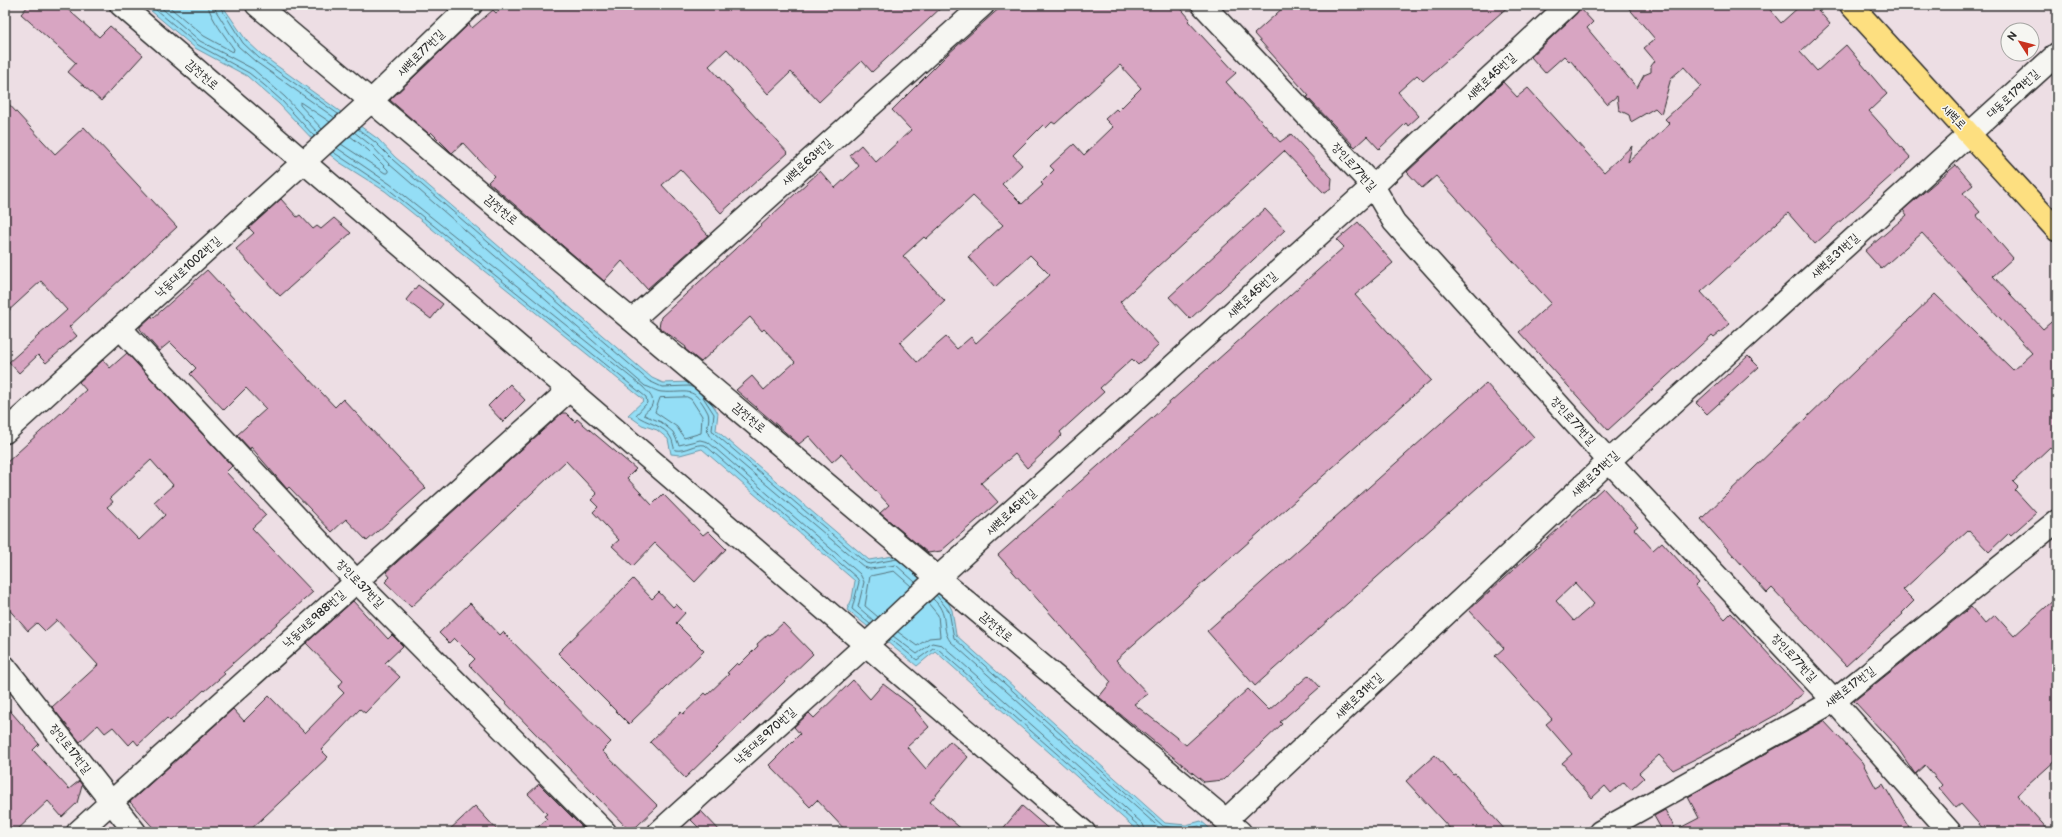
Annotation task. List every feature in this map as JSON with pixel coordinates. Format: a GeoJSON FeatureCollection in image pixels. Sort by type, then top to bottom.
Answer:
{"type":"FeatureCollection","features":[{"type":"Feature","properties":{"kind":"main road","name":"새벽로"},"geometry":{"type":"LineString","coordinates":[[1851,5],[2057,230]]}},
{"type":"Feature","properties":{"kind":"street","name":"감전천로"},"geometry":{"type":"LineString","coordinates":[[121,5],[306,160],[569,390],[869,643],[1084,832]]}},
{"type":"Feature","properties":{"kind":"street","name":"감전천로"},"geometry":{"type":"LineString","coordinates":[[257,5],[367,105],[632,320],[935,580],[1233,826]]}},
{"type":"Feature","properties":{"kind":"street","name":"새벽로77번길"},"geometry":{"type":"LineString","coordinates":[[367,105],[471,5]]}},
{"type":"Feature","properties":{"kind":"street","name":"새벽로63번길"},"geometry":{"type":"LineString","coordinates":[[632,320],[983,5]]}},
{"type":"Feature","properties":{"kind":"street","name":"장인로77번길"},"geometry":{"type":"LineString","coordinates":[[1203,5],[1373,186],[1394,222],[1609,461],[1834,701],[1950,832]]}},
{"type":"Feature","properties":{"kind":"street","name":"새벽로45번길"},"geometry":{"type":"LineString","coordinates":[[869,643],[935,580],[1373,186],[1568,5]]}},
{"type":"Feature","properties":{"kind":"street","name":"대동로179번길"},"geometry":{"type":"LineString","coordinates":[[1969,134],[2057,54]]}},
{"type":"Feature","properties":{"kind":"street","name":"낙동대로1002번길"},"geometry":{"type":"LineString","coordinates":[[5,432],[121,329],[367,105]]}},
{"type":"Feature","properties":{"kind":"street","name":"새벽로31번길"},"geometry":{"type":"LineString","coordinates":[[1233,826],[1609,461],[1969,134]]}},
{"type":"Feature","properties":{"kind":"street","name":"장인로37번길"},"geometry":{"type":"LineString","coordinates":[[121,329],[356,581],[605,832]]}},
{"type":"Feature","properties":{"kind":"street","name":"낙동대로988번길"},"geometry":{"type":"LineString","coordinates":[[78,832],[569,390]]}},
{"type":"Feature","properties":{"kind":"street","name":"새벽로17번길"},"geometry":{"type":"LineString","coordinates":[[1600,832],[1834,701],[2057,521]]}},
{"type":"Feature","properties":{"kind":"street","name":"낙동대로970번길"},"geometry":{"type":"LineString","coordinates":[[658,832],[869,643]]}},
{"type":"Feature","properties":{"kind":"street","name":"장인로17번길"},"geometry":{"type":"LineString","coordinates":[[5,667],[135,832]]}},
{"type":"Feature","properties":{"kind":"shaded area"},"geometry":{"type":"Polygon","coordinates":[[[5,5],[2057,5],[2057,832],[5,832],[5,5]]]}},
{"type":"Feature","properties":{"kind":"water"},"geometry":{"type":"Polygon","coordinates":[[[144,5],[222,5],[246,40],[262,55],[378,139],[395,157],[652,378],[663,383],[690,382],[701,387],[718,413],[716,430],[869,560],[899,555],[946,598],[952,610],[956,635],[1165,823],[1186,825],[1201,821],[1214,832],[1139,832],[935,651],[917,666],[847,610],[852,599],[855,581],[702,449],[680,455],[671,454],[668,439],[657,430],[642,425],[628,415],[644,400],[385,191],[339,162],[317,144],[279,104],[247,76],[195,48],[144,5]]]}},
{"type":"Feature","properties":{"kind":"building"},"geometry":{"type":"Polygon","coordinates":[[[29,5],[63,5],[99,37],[110,26],[143,55],[101,101],[68,72],[76,63],[21,14],[29,5]]]}},
{"type":"Feature","properties":{"kind":"building"},"geometry":{"type":"Polygon","coordinates":[[[505,5],[944,5],[872,72],[862,61],[819,102],[791,72],[768,94],[727,49],[709,66],[788,153],[721,213],[680,169],[662,185],[708,235],[647,289],[622,261],[604,281],[488,182],[494,176],[463,143],[452,153],[431,132],[429,134],[390,100],[469,24],[472,28],[493,10],[496,13],[505,5]]]}},
{"type":"Feature","properties":{"kind":"building"},"geometry":{"type":"Polygon","coordinates":[[[1003,5],[1178,5],[1190,19],[1188,21],[1236,73],[1226,82],[1280,142],[1291,134],[1332,178],[1331,188],[1324,193],[1284,151],[1120,302],[1159,345],[1138,365],[1132,359],[1100,388],[1104,392],[1060,432],[1062,435],[1027,468],[1015,454],[981,483],[998,502],[941,551],[928,553],[880,513],[889,505],[841,454],[832,462],[809,436],[799,444],[736,390],[752,376],[764,390],[795,362],[764,329],[762,331],[750,317],[701,362],[685,349],[686,347],[659,327],[661,317],[820,171],[835,188],[859,166],[850,155],[861,145],[876,162],[911,130],[892,110],[948,54],[1003,5]],[[1120,65],[1055,124],[1052,122],[1046,128],[1043,125],[1013,155],[1022,165],[1002,184],[1022,204],[1043,185],[1041,183],[1054,170],[1050,166],[1074,144],[1084,155],[1113,127],[1105,119],[1116,109],[1118,111],[1141,88],[1120,65]],[[973,196],[926,239],[924,237],[903,256],[945,301],[900,343],[917,362],[946,337],[957,349],[971,337],[976,343],[1050,275],[1030,255],[995,287],[968,257],[1003,225],[973,196]]]}},
{"type":"Feature","properties":{"kind":"building"},"geometry":{"type":"Polygon","coordinates":[[[1286,5],[1295,5],[1300,10],[1306,5],[1510,5],[1423,81],[1417,75],[1398,92],[1419,116],[1408,126],[1406,123],[1379,149],[1367,136],[1355,147],[1307,97],[1309,96],[1254,34],[1286,5]]]}},
{"type":"Feature","properties":{"kind":"building"},"geometry":{"type":"Polygon","coordinates":[[[1626,5],[1766,5],[1781,23],[1801,5],[1814,5],[1830,24],[1800,52],[1817,71],[1846,45],[1887,94],[1869,111],[1911,158],[1815,244],[1788,213],[1701,292],[1730,324],[1714,337],[1712,335],[1608,430],[1519,332],[1551,303],[1436,176],[1422,188],[1407,172],[1503,82],[1517,97],[1528,88],[1604,172],[1632,146],[1628,162],[1670,124],[1665,119],[1701,86],[1684,67],[1671,78],[1661,114],[1655,108],[1631,122],[1629,115],[1619,110],[1617,96],[1607,104],[1570,60],[1569,61],[1564,56],[1545,73],[1531,57],[1576,14],[1580,8],[1593,22],[1587,28],[1637,88],[1644,75],[1651,72],[1651,66],[1655,61],[1644,48],[1655,39],[1626,5]]]}},
{"type":"Feature","properties":{"kind":"building"},"geometry":{"type":"Polygon","coordinates":[[[5,100],[55,154],[84,127],[177,227],[69,327],[77,336],[46,363],[38,355],[19,373],[9,362],[67,310],[41,281],[5,314],[5,100]]]}},
{"type":"Feature","properties":{"kind":"building"},"geometry":{"type":"Polygon","coordinates":[[[1956,165],[1973,185],[1963,193],[1980,212],[1976,215],[2013,258],[1993,276],[2043,329],[2057,317],[2057,455],[2050,447],[2013,482],[2018,487],[2015,490],[2036,513],[2011,535],[2009,533],[1989,552],[1968,530],[1903,590],[1914,601],[1902,613],[1903,614],[1846,666],[1772,588],[1767,593],[1701,519],[1935,294],[2013,370],[2032,353],[1922,233],[1881,269],[1865,251],[1907,215],[1903,210],[1956,165]]]}},
{"type":"Feature","properties":{"kind":"building"},"geometry":{"type":"Polygon","coordinates":[[[281,199],[297,217],[300,215],[313,229],[317,226],[321,229],[334,218],[351,233],[280,296],[236,249],[254,233],[249,228],[281,199]]]}},
{"type":"Feature","properties":{"kind":"building"},"geometry":{"type":"Polygon","coordinates":[[[1265,209],[1285,230],[1190,319],[1169,297],[1265,209]]]}},
{"type":"Feature","properties":{"kind":"building"},"geometry":{"type":"Polygon","coordinates":[[[1358,222],[1393,263],[1355,295],[1431,380],[1116,660],[1148,694],[1134,704],[1186,745],[1248,689],[1269,710],[1309,675],[1320,687],[1280,722],[1282,724],[1223,780],[1204,782],[1099,697],[1111,682],[998,555],[1344,247],[1337,240],[1358,222]]]}},
{"type":"Feature","properties":{"kind":"building"},"geometry":{"type":"Polygon","coordinates":[[[207,270],[335,407],[343,399],[426,488],[367,541],[346,519],[332,532],[289,487],[287,489],[251,447],[250,449],[237,435],[266,409],[246,388],[224,410],[190,374],[196,368],[170,342],[159,351],[140,329],[140,327],[152,316],[153,318],[207,270]]]}},
{"type":"Feature","properties":{"kind":"building"},"geometry":{"type":"Polygon","coordinates":[[[418,285],[443,304],[431,319],[406,300],[418,285]]]}},
{"type":"Feature","properties":{"kind":"building"},"geometry":{"type":"Polygon","coordinates":[[[127,353],[232,466],[226,472],[266,515],[252,528],[313,592],[223,672],[225,674],[205,691],[204,690],[170,721],[167,718],[138,745],[134,740],[129,745],[113,727],[105,733],[98,725],[80,742],[52,707],[98,665],[57,620],[45,631],[37,623],[28,631],[5,605],[5,464],[86,390],[79,382],[103,360],[110,368],[127,353]],[[151,460],[110,498],[113,502],[107,507],[139,540],[165,515],[154,502],[173,485],[151,460]]]}},
{"type":"Feature","properties":{"kind":"building"},"geometry":{"type":"Polygon","coordinates":[[[1748,356],[1759,367],[1707,414],[1696,403],[1748,356]]]}},
{"type":"Feature","properties":{"kind":"building"},"geometry":{"type":"Polygon","coordinates":[[[1486,383],[1534,437],[1255,686],[1207,631],[1486,383]]]}},
{"type":"Feature","properties":{"kind":"building"},"geometry":{"type":"Polygon","coordinates":[[[510,384],[525,400],[503,422],[488,406],[510,384]]]}},
{"type":"Feature","properties":{"kind":"building"},"geometry":{"type":"Polygon","coordinates":[[[562,413],[566,413],[575,422],[577,419],[636,469],[627,478],[652,505],[663,494],[703,535],[708,531],[726,549],[695,582],[655,543],[633,566],[612,546],[619,540],[593,512],[598,507],[591,500],[597,494],[566,461],[411,607],[385,582],[390,577],[386,572],[562,413]]]}},
{"type":"Feature","properties":{"kind":"building"},"geometry":{"type":"Polygon","coordinates":[[[1603,488],[1638,526],[1634,529],[1653,550],[1662,542],[1699,583],[1696,586],[1725,619],[1731,613],[1804,693],[1774,716],[1673,770],[1659,755],[1639,773],[1644,778],[1631,790],[1624,782],[1611,793],[1605,786],[1592,798],[1562,763],[1572,754],[1546,724],[1552,719],[1495,656],[1504,648],[1469,610],[1603,488]],[[1575,583],[1556,601],[1574,621],[1594,604],[1575,583]]]}},
{"type":"Feature","properties":{"kind":"building"},"geometry":{"type":"Polygon","coordinates":[[[633,579],[652,599],[659,592],[673,607],[676,604],[685,613],[676,623],[704,651],[629,724],[558,653],[633,579]]]}},
{"type":"Feature","properties":{"kind":"building"},"geometry":{"type":"Polygon","coordinates":[[[2057,597],[2057,759],[2017,795],[2050,832],[1986,832],[1961,804],[1956,808],[1939,788],[1942,785],[1925,765],[1915,774],[1897,747],[1854,701],[1971,607],[1985,624],[1995,615],[2014,636],[2057,597]]]}},
{"type":"Feature","properties":{"kind":"building"},"geometry":{"type":"Polygon","coordinates":[[[353,601],[388,639],[392,635],[403,646],[385,663],[400,677],[365,713],[360,709],[321,750],[328,757],[248,832],[157,832],[130,802],[233,709],[244,721],[269,696],[305,733],[344,693],[338,687],[343,681],[306,643],[353,601]]]}},
{"type":"Feature","properties":{"kind":"building"},"geometry":{"type":"Polygon","coordinates":[[[470,603],[500,635],[503,632],[611,742],[602,751],[658,806],[636,827],[627,828],[469,665],[475,659],[454,638],[449,643],[439,633],[470,603]]]}},
{"type":"Feature","properties":{"kind":"building"},"geometry":{"type":"Polygon","coordinates":[[[783,623],[813,654],[685,778],[650,742],[681,712],[683,714],[705,693],[707,695],[729,674],[727,673],[737,663],[739,665],[758,646],[757,644],[783,623]]]}},
{"type":"Feature","properties":{"kind":"building"},"geometry":{"type":"Polygon","coordinates":[[[853,680],[870,699],[883,684],[916,709],[915,710],[929,727],[907,747],[926,769],[950,741],[968,757],[930,802],[965,832],[847,832],[817,800],[810,807],[769,765],[800,734],[794,727],[809,713],[814,718],[853,680]]]}},
{"type":"Feature","properties":{"kind":"building"},"geometry":{"type":"Polygon","coordinates":[[[5,705],[39,744],[33,750],[69,789],[79,781],[82,785],[77,803],[62,817],[48,801],[15,832],[5,832],[5,705]]]}},
{"type":"Feature","properties":{"kind":"building"},"geometry":{"type":"Polygon","coordinates":[[[1824,721],[1862,762],[1876,788],[1883,784],[1912,832],[1663,832],[1654,816],[1665,810],[1676,830],[1699,818],[1688,797],[1824,721]]]}},
{"type":"Feature","properties":{"kind":"building"},"geometry":{"type":"Polygon","coordinates":[[[1435,755],[1454,776],[1456,775],[1507,832],[1453,832],[1406,781],[1435,755]]]}},
{"type":"Feature","properties":{"kind":"building"},"geometry":{"type":"Polygon","coordinates":[[[539,784],[587,832],[532,832],[547,819],[544,816],[547,814],[528,794],[539,784]]]}},
{"type":"Feature","properties":{"kind":"building"},"geometry":{"type":"Polygon","coordinates":[[[475,806],[499,832],[447,832],[475,806]]]}},
{"type":"Feature","properties":{"kind":"building"},"geometry":{"type":"Polygon","coordinates":[[[1022,806],[1052,832],[1000,832],[1022,806]]]}},
{"type":"Feature","properties":{"kind":"building"},"geometry":{"type":"Polygon","coordinates":[[[701,811],[721,832],[703,832],[691,820],[701,811]]]}}]}
